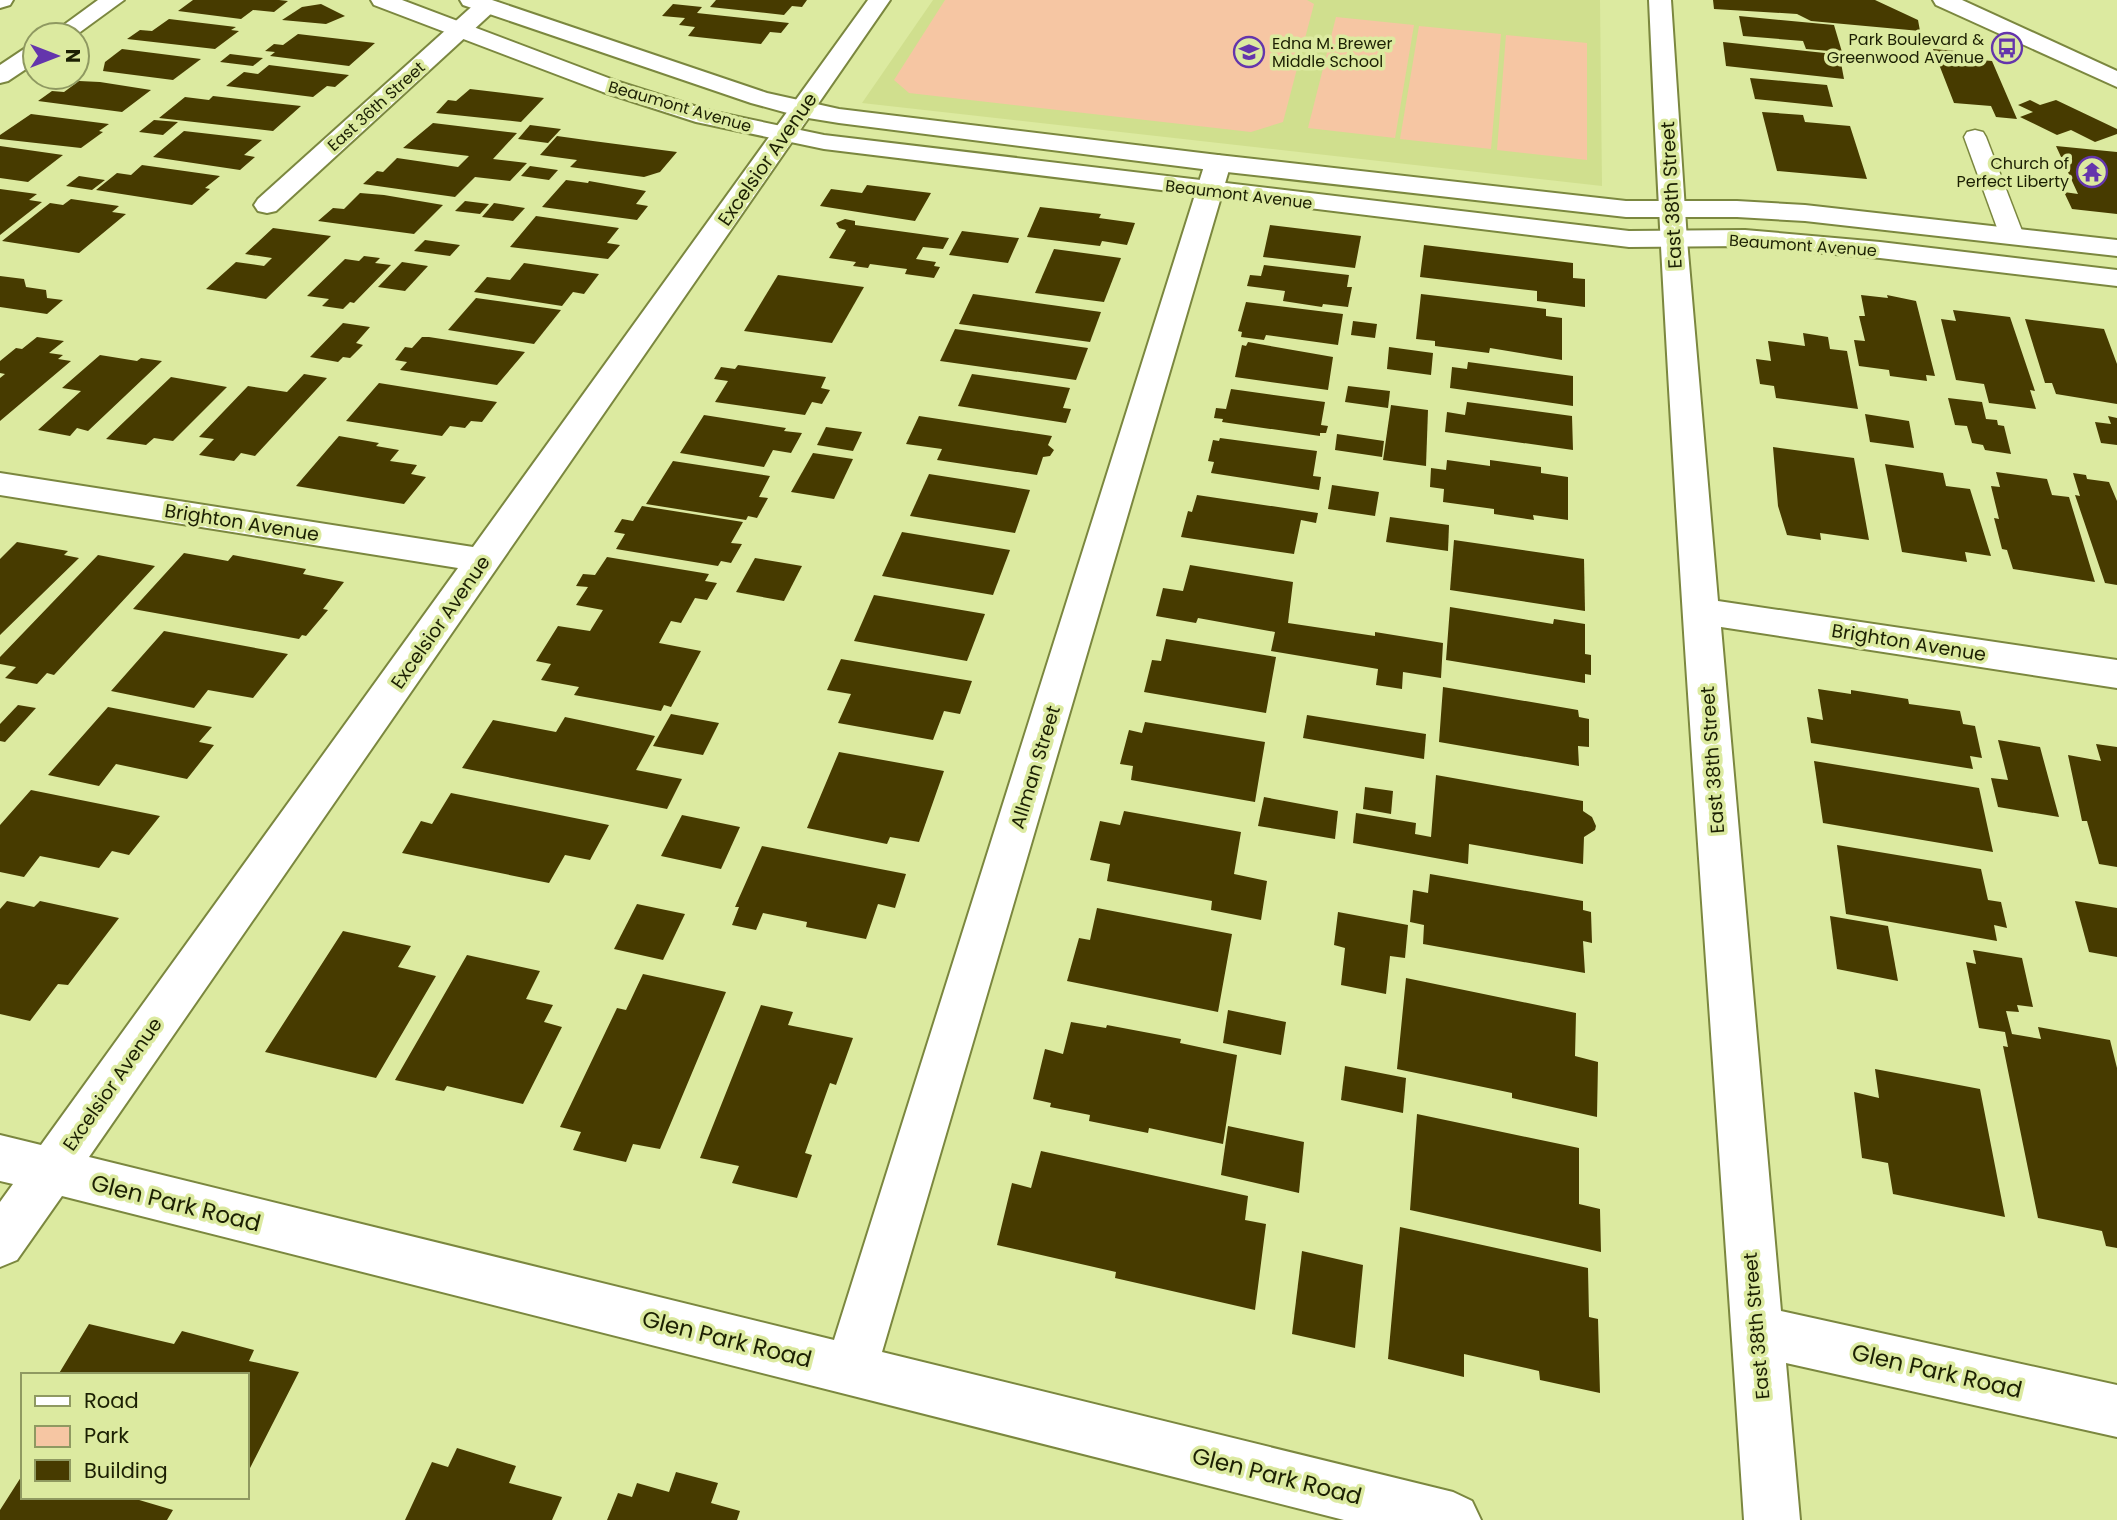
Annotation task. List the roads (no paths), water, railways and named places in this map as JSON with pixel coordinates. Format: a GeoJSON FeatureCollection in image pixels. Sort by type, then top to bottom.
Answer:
{"type":"FeatureCollection","features":[{"type":"Feature","properties":{"kind":"street"},"geometry":{"type":"LineString","coordinates":[[82,21],[113,0]]}},
{"type":"Feature","properties":{"kind":"street","name":"Beaumont Avenue"},"geometry":{"type":"LineString","coordinates":[[382,0],[623,90],[705,117],[793,122]]}},
{"type":"Feature","properties":{"kind":"street","name":"Excelsior Avenue"},"geometry":{"type":"LineString","coordinates":[[0,1243],[879,0]]}},
{"type":"Feature","properties":{"kind":"street","name":"East 38th Street"},"geometry":{"type":"LineString","coordinates":[[1660,0],[1672,226],[1700,611],[1772,1520]]}},
{"type":"Feature","properties":{"kind":"street"},"geometry":{"type":"LineString","coordinates":[[1944,0],[2117,80]]}},
{"type":"Feature","properties":{"kind":"street","name":"Beaumont Avenue"},"geometry":{"type":"LineString","coordinates":[[478,3],[793,122],[824,142],[1214,177],[1629,239],[1737,209],[1805,213],[2117,248]]}},
{"type":"Feature","properties":{"kind":"street","name":"East 36th Street"},"geometry":{"type":"LineString","coordinates":[[267,205],[460,29],[478,3]]}},
{"type":"Feature","properties":{"kind":"street"},"geometry":{"type":"LineString","coordinates":[[0,76],[21,62]]}},
{"type":"Feature","properties":{"kind":"street","name":"Allman Street"},"geometry":{"type":"LineString","coordinates":[[851,1370],[1214,177]]}},
{"type":"Feature","properties":{"kind":"street","name":"Beaumont Avenue"},"geometry":{"type":"LineString","coordinates":[[1672,226],[1745,238],[1880,250],[2117,278]]}},
{"type":"Feature","properties":{"kind":"street","name":"Brighton Avenue"},"geometry":{"type":"LineString","coordinates":[[0,484],[484,560]]}},
{"type":"Feature","properties":{"kind":"street","name":"Brighton Avenue"},"geometry":{"type":"LineString","coordinates":[[1700,611],[2117,674]]}},
{"type":"Feature","properties":{"kind":"street","name":"Glen Park Road"},"geometry":{"type":"LineString","coordinates":[[0,1158],[1453,1520]]}},
{"type":"Feature","properties":{"kind":"street","name":"Glen Park Road"},"geometry":{"type":"LineString","coordinates":[[1757,1331],[2117,1411]]}},
{"type":"Feature","properties":{"kind":"lane"},"geometry":{"type":"LineString","coordinates":[[1975,137],[2012,236]]}},
{"type":"Feature","properties":{"kind":"place","name":"Park Boulevard & Greenwood Avenue"},"geometry":{"type":"Point","coordinates":[2007,48]}},
{"type":"Feature","properties":{"kind":"place","name":"Edna M. Brewer Middle School"},"geometry":{"type":"Point","coordinates":[1249,52]}},
{"type":"Feature","properties":{"kind":"place","name":"Church of Perfect Liberty"},"geometry":{"type":"Point","coordinates":[2092,172]}}]}
